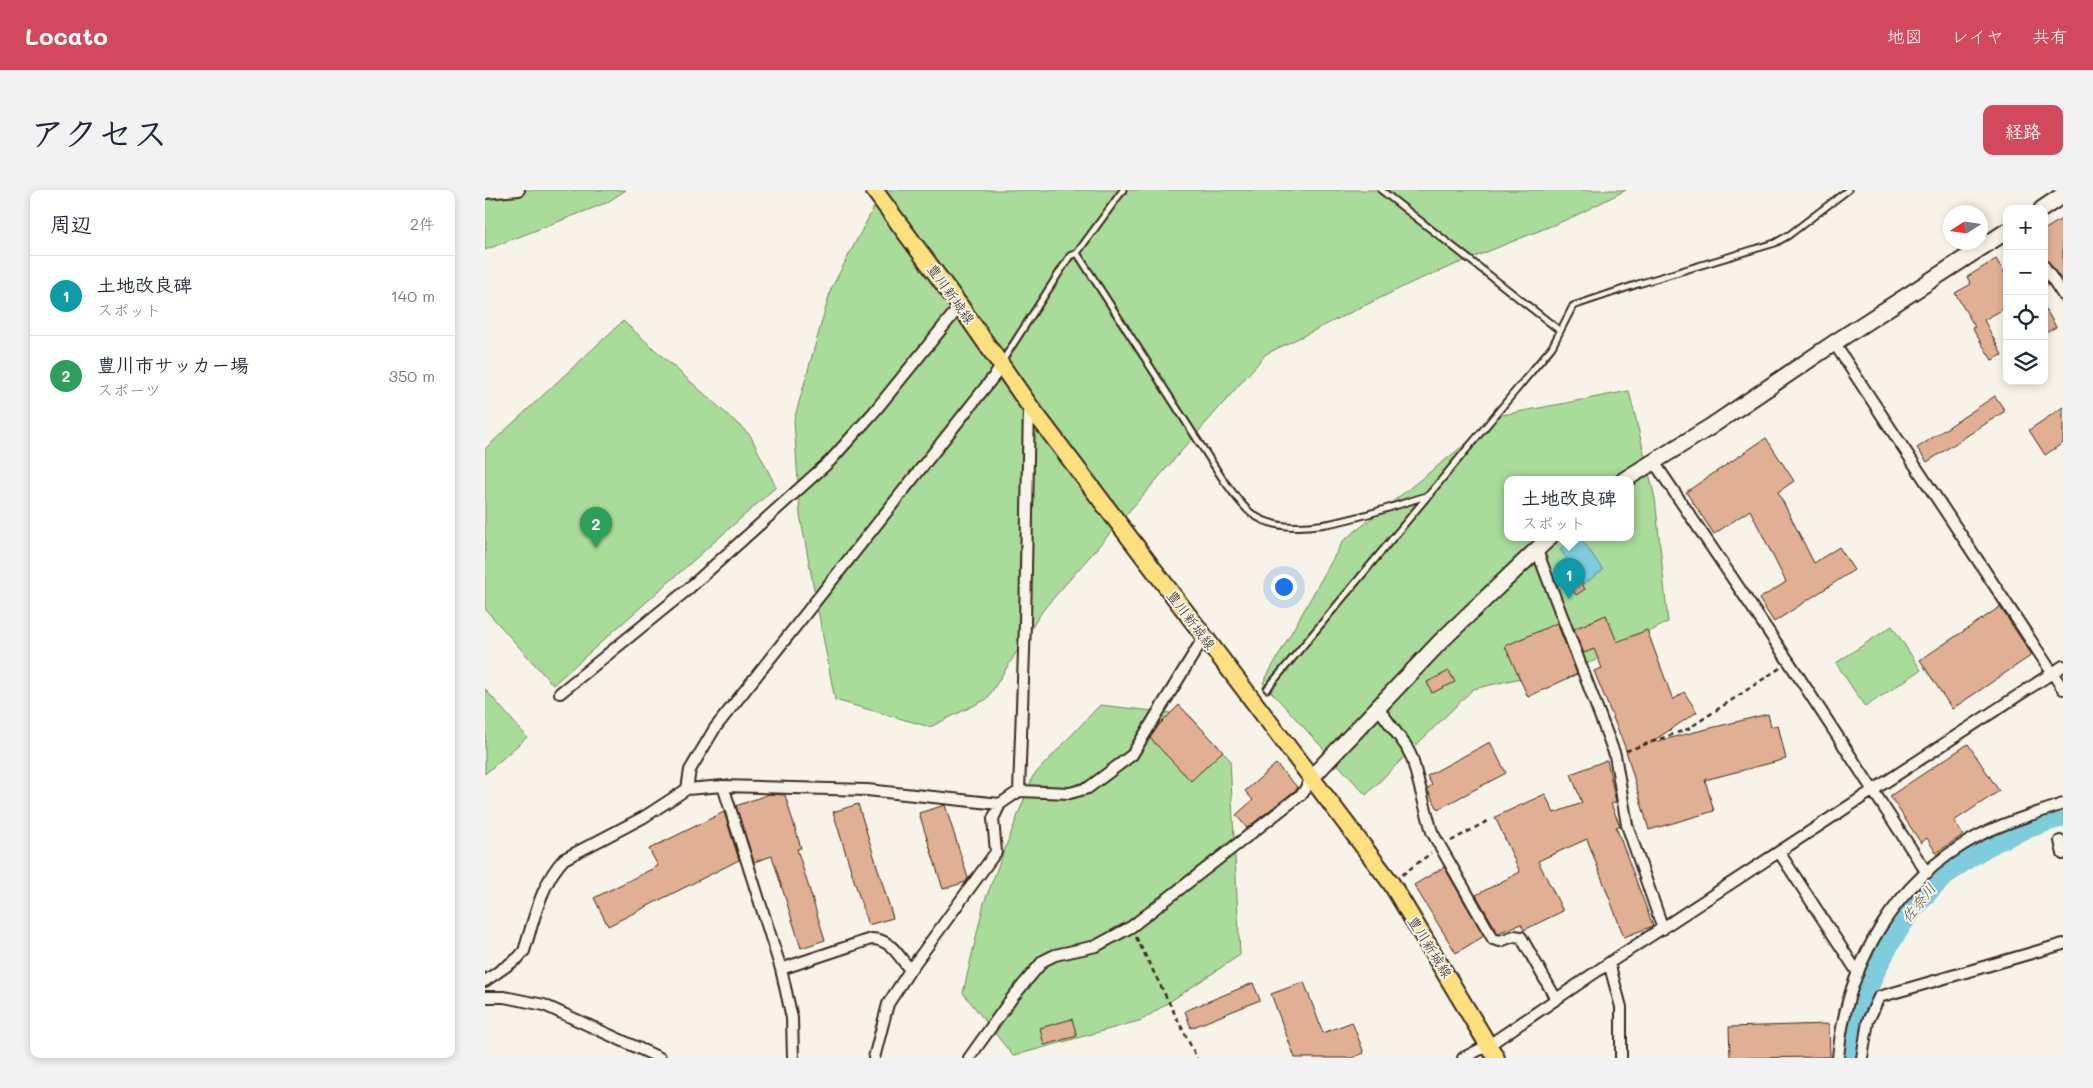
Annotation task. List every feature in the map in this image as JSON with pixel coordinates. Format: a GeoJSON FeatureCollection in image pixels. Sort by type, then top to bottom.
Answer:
{"type":"FeatureCollection","features":[{"type":"Feature","properties":{"kind":"main road","name":"豊川新城線"},"geometry":{"type":"LineString","coordinates":[[874,190],[960,306],[1029,405],[1204,637],[1312,776],[1391,883],[1493,1051]]}},
{"type":"Feature","properties":{"kind":"street"},"geometry":{"type":"LineString","coordinates":[[485,193],[519,190]]}},
{"type":"Feature","properties":{"kind":"street"},"geometry":{"type":"LineString","coordinates":[[2048,205],[2063,195]]}},
{"type":"Feature","properties":{"kind":"street"},"geometry":{"type":"LineString","coordinates":[[1631,476],[1710,427],[1834,343],[2003,235]]}},
{"type":"Feature","properties":{"kind":"street"},"geometry":{"type":"LineString","coordinates":[[2048,272],[2063,295]]}},
{"type":"Feature","properties":{"kind":"street"},"geometry":{"type":"LineString","coordinates":[[559,693],[687,590],[830,461],[874,412],[960,306]]}},
{"type":"Feature","properties":{"kind":"street"},"geometry":{"type":"LineString","coordinates":[[1834,343],[2063,689]]}},
{"type":"Feature","properties":{"kind":"street"},"geometry":{"type":"LineString","coordinates":[[687,789],[690,770],[715,728],[999,370],[1000,365]]}},
{"type":"Feature","properties":{"kind":"street"},"geometry":{"type":"LineString","coordinates":[[1019,791],[1025,624],[1029,405]]}},
{"type":"Feature","properties":{"kind":"street"},"geometry":{"type":"LineString","coordinates":[[1654,462],[1789,662],[1927,873]]}},
{"type":"Feature","properties":{"kind":"street"},"geometry":{"type":"LineString","coordinates":[[969,1058],[1012,998],[1043,961],[1055,955],[1096,946],[1131,927],[1303,793],[1312,776],[1379,709],[1441,641],[1545,541]]}},
{"type":"Feature","properties":{"kind":"street"},"geometry":{"type":"LineString","coordinates":[[1536,548],[1615,755],[1627,825],[1663,929]]}},
{"type":"Feature","properties":{"kind":"street"},"geometry":{"type":"LineString","coordinates":[[873,1058],[888,1004],[909,970],[996,852],[993,820],[1000,804],[1019,791],[1070,793],[1088,788],[1132,755],[1204,637]]}},
{"type":"Feature","properties":{"kind":"street"},"geometry":{"type":"LineString","coordinates":[[1463,1058],[1493,1051],[1556,999],[1609,963],[2063,666]]}},
{"type":"Feature","properties":{"kind":"street"},"geometry":{"type":"LineString","coordinates":[[1379,709],[1406,746],[1412,758],[1432,832],[1493,939],[1500,941],[1514,936],[1521,937],[1556,999]]}},
{"type":"Feature","properties":{"kind":"street"},"geometry":{"type":"LineString","coordinates":[[723,786],[781,969],[792,1018],[793,1058]]}},
{"type":"Feature","properties":{"kind":"street"},"geometry":{"type":"LineString","coordinates":[[485,981],[518,958],[524,951],[545,888],[557,866],[564,859],[644,817],[687,789],[723,786],[867,790],[1000,804]]}},
{"type":"Feature","properties":{"kind":"street"},"geometry":{"type":"LineString","coordinates":[[1838,1058],[1841,1028],[1858,973],[1887,916],[1927,873],[1951,853],[1978,836],[2063,804]]}},
{"type":"Feature","properties":{"kind":"street"},"geometry":{"type":"LineString","coordinates":[[2060,841],[2063,854]]}},
{"type":"Feature","properties":{"kind":"street"},"geometry":{"type":"LineString","coordinates":[[1779,852],[1858,973]]}},
{"type":"Feature","properties":{"kind":"street"},"geometry":{"type":"LineString","coordinates":[[781,969],[871,939],[881,939],[889,944],[909,970]]}},
{"type":"Feature","properties":{"kind":"street"},"geometry":{"type":"LineString","coordinates":[[1862,1058],[1868,1021],[1879,997],[2063,944]]}},
{"type":"Feature","properties":{"kind":"street"},"geometry":{"type":"LineString","coordinates":[[1609,963],[1621,1007],[1621,1058]]}},
{"type":"Feature","properties":{"kind":"street"},"geometry":{"type":"LineString","coordinates":[[485,998],[504,997],[544,1005],[660,1058]]}},
{"type":"Feature","properties":{"kind":"lane"},"geometry":{"type":"LineString","coordinates":[[1000,365],[1071,256],[1077,253],[1123,190]]}},
{"type":"Feature","properties":{"kind":"lane"},"geometry":{"type":"LineString","coordinates":[[1381,190],[1559,330]]}},
{"type":"Feature","properties":{"kind":"lane"},"geometry":{"type":"LineString","coordinates":[[1267,689],[1551,347],[1573,306],[1638,284],[1775,243],[1789,235],[1848,190]]}},
{"type":"Feature","properties":{"kind":"lane"},"geometry":{"type":"LineString","coordinates":[[1077,253],[1224,481],[1240,503],[1253,514],[1267,522],[1288,527],[1328,525],[1430,495]]}},
{"type":"Feature","properties":{"kind":"path"},"geometry":{"type":"LineString","coordinates":[[1615,755],[1688,729],[1789,662]]}},
{"type":"Feature","properties":{"kind":"path"},"geometry":{"type":"LineString","coordinates":[[1131,927],[1197,1058]]}},
{"type":"Feature","properties":{"kind":"green space"},"geometry":{"type":"Polygon","coordinates":[[[485,190],[626,190],[606,203],[485,250],[485,190]]]}},
{"type":"Feature","properties":{"kind":"green space"},"geometry":{"type":"Polygon","coordinates":[[[883,190],[1626,190],[1573,217],[1415,281],[1266,354],[1043,610],[987,699],[930,727],[835,700],[800,515],[794,420],[831,289],[883,190]]]}},
{"type":"Feature","properties":{"kind":"green space"},"geometry":{"type":"Polygon","coordinates":[[[623,321],[750,435],[776,487],[553,685],[485,609],[485,449],[623,321]]]}},
{"type":"Feature","properties":{"kind":"green space"},"geometry":{"type":"Polygon","coordinates":[[[1629,391],[1655,498],[1668,622],[1594,661],[1473,689],[1366,795],[1263,683],[1343,541],[1502,415],[1629,391]]]}},
{"type":"Feature","properties":{"kind":"green space"},"geometry":{"type":"Polygon","coordinates":[[[1892,626],[1921,670],[1865,707],[1836,663],[1892,626]]]}},
{"type":"Feature","properties":{"kind":"green space"},"geometry":{"type":"Polygon","coordinates":[[[485,689],[527,737],[485,774],[485,689]]]}},
{"type":"Feature","properties":{"kind":"green space"},"geometry":{"type":"Polygon","coordinates":[[[1100,705],[1189,715],[1230,760],[1240,955],[1142,1020],[1013,1056],[963,993],[984,903],[1033,776],[1100,705]]]}},
{"type":"Feature","properties":{"kind":"water"},"geometry":{"type":"Polygon","coordinates":[[[1572,541],[1583,541],[1603,570],[1584,584],[1560,549],[1572,541]]]}},
{"type":"Feature","properties":{"kind":"building"},"geometry":{"type":"Polygon","coordinates":[[[2063,218],[2063,276],[2060,278],[2048,261],[2048,227],[2063,218]]]}},
{"type":"Feature","properties":{"kind":"building"},"geometry":{"type":"Polygon","coordinates":[[[1996,259],[2003,270],[2003,309],[1984,320],[2002,355],[1992,360],[1972,328],[1975,327],[1955,293],[1971,284],[1967,277],[1996,259]]]}},
{"type":"Feature","properties":{"kind":"building"},"geometry":{"type":"Polygon","coordinates":[[[2048,313],[2056,327],[2048,332],[2048,313]]]}},
{"type":"Feature","properties":{"kind":"building"},"geometry":{"type":"Polygon","coordinates":[[[1995,396],[2005,411],[1927,462],[1917,448],[1995,396]]]}},
{"type":"Feature","properties":{"kind":"building"},"geometry":{"type":"Polygon","coordinates":[[[2063,407],[2063,443],[2045,455],[2029,430],[2063,407]]]}},
{"type":"Feature","properties":{"kind":"building"},"geometry":{"type":"Polygon","coordinates":[[[1766,438],[1794,481],[1778,492],[1814,563],[1839,547],[1854,570],[1774,622],[1759,599],[1786,582],[1750,510],[1714,534],[1686,492],[1766,438]]]}},
{"type":"Feature","properties":{"kind":"building"},"geometry":{"type":"Polygon","coordinates":[[[1576,576],[1585,589],[1576,595],[1567,582],[1576,576]]]}},
{"type":"Feature","properties":{"kind":"building"},"geometry":{"type":"Polygon","coordinates":[[[2000,607],[2032,655],[1952,709],[1920,660],[2000,607]]]}},
{"type":"Feature","properties":{"kind":"building"},"geometry":{"type":"Polygon","coordinates":[[[1606,615],[1617,642],[1647,630],[1673,700],[1684,692],[1697,712],[1650,743],[1768,714],[1771,727],[1778,725],[1786,759],[1705,780],[1714,811],[1649,830],[1625,747],[1594,671],[1602,668],[1594,649],[1584,653],[1574,629],[1606,615]]]}},
{"type":"Feature","properties":{"kind":"building"},"geometry":{"type":"Polygon","coordinates":[[[1557,623],[1577,674],[1528,697],[1505,646],[1557,623]]]}},
{"type":"Feature","properties":{"kind":"building"},"geometry":{"type":"Polygon","coordinates":[[[1449,671],[1455,682],[1432,693],[1427,682],[1449,671]]]}},
{"type":"Feature","properties":{"kind":"building"},"geometry":{"type":"Polygon","coordinates":[[[1179,705],[1223,751],[1191,781],[1150,738],[1159,725],[1179,705]]]}},
{"type":"Feature","properties":{"kind":"building"},"geometry":{"type":"Polygon","coordinates":[[[1490,742],[1506,773],[1438,809],[1427,789],[1432,785],[1427,776],[1490,742]]]}},
{"type":"Feature","properties":{"kind":"building"},"geometry":{"type":"Polygon","coordinates":[[[1968,744],[1999,791],[1954,821],[1963,835],[1936,853],[1927,838],[1921,843],[1890,796],[1968,744]]]}},
{"type":"Feature","properties":{"kind":"building"},"geometry":{"type":"Polygon","coordinates":[[[1607,760],[1616,802],[1611,804],[1620,826],[1616,827],[1653,926],[1624,937],[1587,839],[1538,861],[1563,911],[1524,930],[1521,924],[1498,933],[1476,895],[1520,872],[1495,817],[1545,794],[1554,813],[1582,803],[1571,774],[1607,760]]]}},
{"type":"Feature","properties":{"kind":"building"},"geometry":{"type":"Polygon","coordinates":[[[1276,764],[1298,788],[1247,828],[1236,815],[1253,800],[1245,791],[1276,764]]]}},
{"type":"Feature","properties":{"kind":"building"},"geometry":{"type":"Polygon","coordinates":[[[769,794],[785,795],[801,848],[797,849],[825,940],[801,948],[772,856],[754,862],[736,806],[769,794]]]}},
{"type":"Feature","properties":{"kind":"building"},"geometry":{"type":"Polygon","coordinates":[[[858,804],[893,918],[868,925],[833,812],[858,804]]]}},
{"type":"Feature","properties":{"kind":"building"},"geometry":{"type":"Polygon","coordinates":[[[945,805],[968,878],[966,882],[943,889],[919,813],[945,805]]]}},
{"type":"Feature","properties":{"kind":"building"},"geometry":{"type":"Polygon","coordinates":[[[724,812],[739,860],[608,926],[594,898],[658,866],[649,849],[724,812]]]}},
{"type":"Feature","properties":{"kind":"building"},"geometry":{"type":"Polygon","coordinates":[[[1444,867],[1484,936],[1456,953],[1414,885],[1444,867]]]}},
{"type":"Feature","properties":{"kind":"building"},"geometry":{"type":"Polygon","coordinates":[[[1304,982],[1323,1033],[1352,1022],[1364,1053],[1352,1058],[1295,1058],[1271,994],[1304,982]]]}},
{"type":"Feature","properties":{"kind":"building"},"geometry":{"type":"Polygon","coordinates":[[[1253,983],[1260,1000],[1191,1028],[1185,1011],[1253,983]]]}},
{"type":"Feature","properties":{"kind":"building"},"geometry":{"type":"Polygon","coordinates":[[[1072,1019],[1077,1036],[1044,1045],[1040,1028],[1072,1019]]]}},
{"type":"Feature","properties":{"kind":"building"},"geometry":{"type":"Polygon","coordinates":[[[1829,1024],[1830,1057],[1730,1058],[1729,1027],[1829,1024]]]}},
{"type":"Feature","properties":{"kind":"waterway","name":"佐奈川"},"geometry":{"type":"LineString","coordinates":[[1850,1058],[1861,1003],[1871,976],[1901,923],[1919,900],[1939,879],[1971,854],[2023,828],[2063,815]]}},
{"type":"Feature","properties":{"kind":"place","name":"豊川市サッカー場"},"geometry":{"type":"Point","coordinates":[596,548]}},
{"type":"Feature","properties":{"kind":"place","name":"土地改良碑"},"geometry":{"type":"Point","coordinates":[1569,599]}}]}
